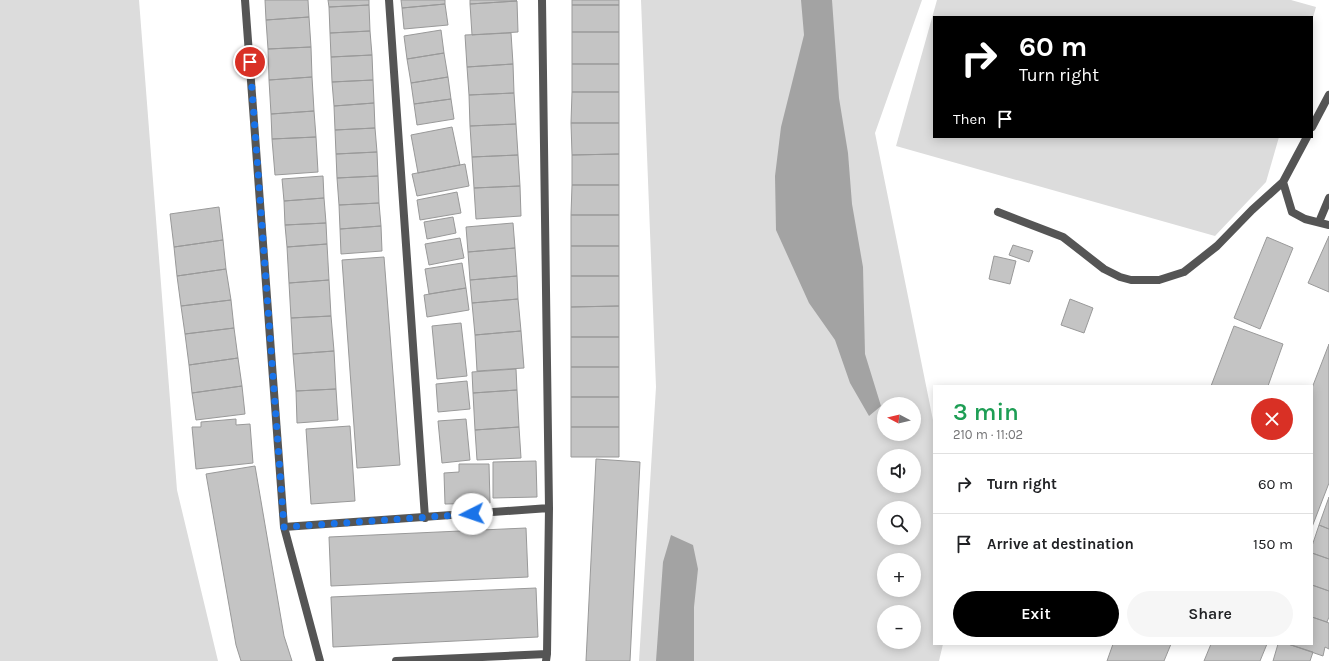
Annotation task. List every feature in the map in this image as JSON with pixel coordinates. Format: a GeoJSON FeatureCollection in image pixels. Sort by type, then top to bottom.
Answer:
{"type":"FeatureCollection","features":[{"type":"Feature","properties":{"kind":"street"},"geometry":{"type":"LineString","coordinates":[[245,0],[284,527],[320,661]]}},
{"type":"Feature","properties":{"kind":"street"},"geometry":{"type":"LineString","coordinates":[[389,0],[426,518]]}},
{"type":"Feature","properties":{"kind":"street"},"geometry":{"type":"LineString","coordinates":[[396,661],[547,657],[549,508],[542,0]]}},
{"type":"Feature","properties":{"kind":"street"},"geometry":{"type":"LineString","coordinates":[[1313,125],[1329,95]]}},
{"type":"Feature","properties":{"kind":"street"},"geometry":{"type":"LineString","coordinates":[[998,212],[1063,237],[1113,274],[1131,280],[1159,280],[1184,272],[1217,246],[1252,210],[1283,182],[1306,138]]}},
{"type":"Feature","properties":{"kind":"street"},"geometry":{"type":"LineString","coordinates":[[1283,182],[1292,212],[1305,219],[1329,225]]}},
{"type":"Feature","properties":{"kind":"street"},"geometry":{"type":"LineString","coordinates":[[1319,222],[1329,198]]}},
{"type":"Feature","properties":{"kind":"street"},"geometry":{"type":"LineString","coordinates":[[284,527],[549,508]]}},
{"type":"Feature","properties":{"kind":"shaded area"},"geometry":{"type":"Polygon","coordinates":[[[0,0],[139,0],[177,490],[218,661],[0,661],[0,0]]]}},
{"type":"Feature","properties":{"kind":"shaded area"},"geometry":{"type":"Polygon","coordinates":[[[641,0],[922,0],[875,133],[933,420],[933,645],[943,645],[939,661],[639,661],[656,387],[641,0]]]}},
{"type":"Feature","properties":{"kind":"shaded area"},"geometry":{"type":"Polygon","coordinates":[[[801,0],[832,0],[839,98],[848,153],[852,204],[863,267],[865,354],[878,397],[877,397],[877,409],[869,416],[850,383],[835,340],[809,303],[776,230],[775,176],[781,127],[804,35],[801,0]]]}},
{"type":"Feature","properties":{"kind":"shaded area"},"geometry":{"type":"Polygon","coordinates":[[[937,0],[1291,0],[1316,7],[1313,18],[1313,16],[933,16],[933,138],[1279,138],[1266,182],[1215,236],[896,146],[937,0]]]}},
{"type":"Feature","properties":{"kind":"shaded area"},"geometry":{"type":"Polygon","coordinates":[[[671,535],[693,545],[698,569],[694,607],[694,661],[656,661],[663,562],[671,535]]]}},
{"type":"Feature","properties":{"kind":"building"},"geometry":{"type":"Polygon","coordinates":[[[265,0],[308,0],[309,17],[266,20],[265,0]]]}},
{"type":"Feature","properties":{"kind":"building"},"geometry":{"type":"Polygon","coordinates":[[[328,0],[369,0],[369,5],[329,7],[328,0]]]}},
{"type":"Feature","properties":{"kind":"building"},"geometry":{"type":"Polygon","coordinates":[[[401,0],[445,0],[445,4],[402,8],[401,0]]]}},
{"type":"Feature","properties":{"kind":"building"},"geometry":{"type":"Polygon","coordinates":[[[470,0],[516,0],[517,1],[470,4],[470,0]]]}},
{"type":"Feature","properties":{"kind":"building"},"geometry":{"type":"Polygon","coordinates":[[[572,0],[619,0],[619,5],[572,5],[572,0]]]}},
{"type":"Feature","properties":{"kind":"building"},"geometry":{"type":"Polygon","coordinates":[[[517,1],[518,32],[472,35],[470,4],[517,1]]]}},
{"type":"Feature","properties":{"kind":"building"},"geometry":{"type":"Polygon","coordinates":[[[445,4],[448,25],[404,29],[402,8],[445,4]]]}},
{"type":"Feature","properties":{"kind":"building"},"geometry":{"type":"Polygon","coordinates":[[[369,5],[370,31],[330,33],[329,7],[369,5]]]}},
{"type":"Feature","properties":{"kind":"building"},"geometry":{"type":"Polygon","coordinates":[[[572,5],[619,5],[619,32],[572,32],[572,5]]]}},
{"type":"Feature","properties":{"kind":"building"},"geometry":{"type":"Polygon","coordinates":[[[309,17],[311,47],[268,49],[266,20],[309,17]]]}},
{"type":"Feature","properties":{"kind":"building"},"geometry":{"type":"Polygon","coordinates":[[[441,30],[444,53],[407,59],[404,36],[441,30]]]}},
{"type":"Feature","properties":{"kind":"building"},"geometry":{"type":"Polygon","coordinates":[[[370,31],[372,55],[331,57],[330,33],[370,31]]]}},
{"type":"Feature","properties":{"kind":"building"},"geometry":{"type":"Polygon","coordinates":[[[572,32],[619,32],[619,64],[572,64],[572,32]]]}},
{"type":"Feature","properties":{"kind":"building"},"geometry":{"type":"Polygon","coordinates":[[[511,33],[513,64],[467,67],[465,35],[511,33]]]}},
{"type":"Feature","properties":{"kind":"building"},"geometry":{"type":"Polygon","coordinates":[[[311,47],[312,77],[269,80],[268,49],[311,47]]]}},
{"type":"Feature","properties":{"kind":"building"},"geometry":{"type":"Polygon","coordinates":[[[444,53],[448,77],[411,83],[407,59],[444,53]]]}},
{"type":"Feature","properties":{"kind":"building"},"geometry":{"type":"Polygon","coordinates":[[[372,55],[373,80],[332,82],[331,57],[372,55]]]}},
{"type":"Feature","properties":{"kind":"building"},"geometry":{"type":"Polygon","coordinates":[[[513,64],[514,93],[469,95],[467,67],[513,64]]]}},
{"type":"Feature","properties":{"kind":"building"},"geometry":{"type":"Polygon","coordinates":[[[572,64],[619,64],[619,92],[572,92],[572,64]]]}},
{"type":"Feature","properties":{"kind":"building"},"geometry":{"type":"Polygon","coordinates":[[[312,77],[314,111],[271,114],[269,80],[312,77]]]}},
{"type":"Feature","properties":{"kind":"building"},"geometry":{"type":"Polygon","coordinates":[[[448,77],[451,99],[414,104],[411,83],[448,77]]]}},
{"type":"Feature","properties":{"kind":"building"},"geometry":{"type":"Polygon","coordinates":[[[373,80],[374,103],[334,106],[332,82],[373,80]]]}},
{"type":"Feature","properties":{"kind":"building"},"geometry":{"type":"Polygon","coordinates":[[[572,92],[619,92],[619,123],[571,123],[572,92]]]}},
{"type":"Feature","properties":{"kind":"building"},"geometry":{"type":"Polygon","coordinates":[[[514,93],[516,124],[470,126],[469,95],[514,93]]]}},
{"type":"Feature","properties":{"kind":"building"},"geometry":{"type":"Polygon","coordinates":[[[451,99],[454,119],[417,125],[414,104],[451,99]]]}},
{"type":"Feature","properties":{"kind":"building"},"geometry":{"type":"Polygon","coordinates":[[[374,103],[375,128],[335,130],[334,106],[374,103]]]}},
{"type":"Feature","properties":{"kind":"building"},"geometry":{"type":"Polygon","coordinates":[[[314,111],[316,137],[272,139],[271,114],[314,111]]]}},
{"type":"Feature","properties":{"kind":"building"},"geometry":{"type":"Polygon","coordinates":[[[571,123],[619,123],[619,154],[572,155],[571,123]]]}},
{"type":"Feature","properties":{"kind":"building"},"geometry":{"type":"Polygon","coordinates":[[[516,124],[518,155],[472,157],[470,126],[516,124]]]}},
{"type":"Feature","properties":{"kind":"building"},"geometry":{"type":"Polygon","coordinates":[[[452,127],[460,165],[418,173],[411,135],[452,127]]]}},
{"type":"Feature","properties":{"kind":"building"},"geometry":{"type":"Polygon","coordinates":[[[375,128],[377,152],[336,154],[335,130],[375,128]]]}},
{"type":"Feature","properties":{"kind":"building"},"geometry":{"type":"Polygon","coordinates":[[[316,137],[318,172],[275,175],[272,139],[316,137]]]}},
{"type":"Feature","properties":{"kind":"building"},"geometry":{"type":"Polygon","coordinates":[[[377,152],[378,176],[337,178],[336,154],[377,152]]]}},
{"type":"Feature","properties":{"kind":"building"},"geometry":{"type":"Polygon","coordinates":[[[619,154],[619,185],[572,185],[572,155],[619,154]]]}},
{"type":"Feature","properties":{"kind":"building"},"geometry":{"type":"Polygon","coordinates":[[[518,155],[520,186],[474,188],[472,157],[518,155]]]}},
{"type":"Feature","properties":{"kind":"building"},"geometry":{"type":"Polygon","coordinates":[[[465,164],[469,186],[417,196],[412,174],[465,164]]]}},
{"type":"Feature","properties":{"kind":"building"},"geometry":{"type":"Polygon","coordinates":[[[323,176],[324,198],[284,201],[282,179],[323,176]]]}},
{"type":"Feature","properties":{"kind":"building"},"geometry":{"type":"Polygon","coordinates":[[[378,176],[379,203],[339,205],[337,178],[378,176]]]}},
{"type":"Feature","properties":{"kind":"building"},"geometry":{"type":"Polygon","coordinates":[[[572,185],[619,185],[619,215],[571,215],[572,185]]]}},
{"type":"Feature","properties":{"kind":"building"},"geometry":{"type":"Polygon","coordinates":[[[520,186],[521,216],[476,219],[474,188],[520,186]]]}},
{"type":"Feature","properties":{"kind":"building"},"geometry":{"type":"Polygon","coordinates":[[[457,192],[461,213],[420,220],[417,200],[457,192]]]}},
{"type":"Feature","properties":{"kind":"building"},"geometry":{"type":"Polygon","coordinates":[[[324,198],[326,223],[285,225],[284,201],[324,198]]]}},
{"type":"Feature","properties":{"kind":"building"},"geometry":{"type":"Polygon","coordinates":[[[379,203],[381,226],[340,229],[339,205],[379,203]]]}},
{"type":"Feature","properties":{"kind":"building"},"geometry":{"type":"Polygon","coordinates":[[[219,207],[223,240],[174,247],[170,214],[219,207]]]}},
{"type":"Feature","properties":{"kind":"building"},"geometry":{"type":"Polygon","coordinates":[[[571,215],[619,215],[619,246],[571,246],[571,215]]]}},
{"type":"Feature","properties":{"kind":"building"},"geometry":{"type":"Polygon","coordinates":[[[453,217],[456,233],[427,239],[424,222],[453,217]]]}},
{"type":"Feature","properties":{"kind":"building"},"geometry":{"type":"Polygon","coordinates":[[[326,223],[327,244],[287,247],[285,225],[326,223]]]}},
{"type":"Feature","properties":{"kind":"building"},"geometry":{"type":"Polygon","coordinates":[[[513,223],[515,248],[468,252],[466,227],[513,223]]]}},
{"type":"Feature","properties":{"kind":"building"},"geometry":{"type":"Polygon","coordinates":[[[381,226],[382,251],[341,254],[340,229],[381,226]]]}},
{"type":"Feature","properties":{"kind":"building"},"geometry":{"type":"Polygon","coordinates":[[[1329,236],[1329,292],[1308,283],[1329,236]]]}},
{"type":"Feature","properties":{"kind":"building"},"geometry":{"type":"Polygon","coordinates":[[[1267,237],[1293,248],[1260,329],[1234,318],[1267,237]]]}},
{"type":"Feature","properties":{"kind":"building"},"geometry":{"type":"Polygon","coordinates":[[[460,238],[464,258],[429,265],[425,244],[460,238]]]}},
{"type":"Feature","properties":{"kind":"building"},"geometry":{"type":"Polygon","coordinates":[[[223,240],[226,269],[177,276],[174,247],[223,240]]]}},
{"type":"Feature","properties":{"kind":"building"},"geometry":{"type":"Polygon","coordinates":[[[327,244],[329,280],[289,283],[287,247],[327,244]]]}},
{"type":"Feature","properties":{"kind":"building"},"geometry":{"type":"Polygon","coordinates":[[[1013,245],[1033,251],[1029,262],[1009,255],[1013,245]]]}},
{"type":"Feature","properties":{"kind":"building"},"geometry":{"type":"Polygon","coordinates":[[[571,246],[619,246],[619,276],[571,276],[571,246]]]}},
{"type":"Feature","properties":{"kind":"building"},"geometry":{"type":"Polygon","coordinates":[[[515,248],[517,276],[470,280],[468,252],[515,248]]]}},
{"type":"Feature","properties":{"kind":"building"},"geometry":{"type":"Polygon","coordinates":[[[994,256],[1016,261],[1010,284],[989,279],[994,256]]]}},
{"type":"Feature","properties":{"kind":"building"},"geometry":{"type":"Polygon","coordinates":[[[384,257],[400,465],[357,468],[342,260],[384,257]]]}},
{"type":"Feature","properties":{"kind":"building"},"geometry":{"type":"Polygon","coordinates":[[[462,263],[466,288],[429,294],[425,269],[462,263]]]}},
{"type":"Feature","properties":{"kind":"building"},"geometry":{"type":"Polygon","coordinates":[[[226,269],[231,300],[181,306],[177,276],[226,269]]]}},
{"type":"Feature","properties":{"kind":"building"},"geometry":{"type":"Polygon","coordinates":[[[517,276],[518,299],[472,303],[470,280],[517,276]]]}},
{"type":"Feature","properties":{"kind":"building"},"geometry":{"type":"Polygon","coordinates":[[[571,276],[619,276],[619,306],[571,307],[571,276]]]}},
{"type":"Feature","properties":{"kind":"building"},"geometry":{"type":"Polygon","coordinates":[[[329,280],[331,316],[291,318],[289,283],[329,280]]]}},
{"type":"Feature","properties":{"kind":"building"},"geometry":{"type":"Polygon","coordinates":[[[466,288],[469,310],[427,317],[424,295],[466,288]]]}},
{"type":"Feature","properties":{"kind":"building"},"geometry":{"type":"Polygon","coordinates":[[[518,299],[521,331],[475,335],[472,303],[518,299]]]}},
{"type":"Feature","properties":{"kind":"building"},"geometry":{"type":"Polygon","coordinates":[[[1070,299],[1093,308],[1084,333],[1061,325],[1070,299]]]}},
{"type":"Feature","properties":{"kind":"building"},"geometry":{"type":"Polygon","coordinates":[[[231,300],[234,328],[185,334],[181,306],[231,300]]]}},
{"type":"Feature","properties":{"kind":"building"},"geometry":{"type":"Polygon","coordinates":[[[619,306],[619,337],[571,337],[571,307],[619,306]]]}},
{"type":"Feature","properties":{"kind":"building"},"geometry":{"type":"Polygon","coordinates":[[[331,316],[334,351],[293,354],[291,318],[331,316]]]}},
{"type":"Feature","properties":{"kind":"building"},"geometry":{"type":"Polygon","coordinates":[[[461,323],[467,376],[437,379],[432,326],[461,323]]]}},
{"type":"Feature","properties":{"kind":"building"},"geometry":{"type":"Polygon","coordinates":[[[1234,326],[1283,344],[1268,385],[1211,385],[1234,326]]]}},
{"type":"Feature","properties":{"kind":"building"},"geometry":{"type":"Polygon","coordinates":[[[234,328],[238,358],[189,365],[185,334],[234,328]]]}},
{"type":"Feature","properties":{"kind":"building"},"geometry":{"type":"Polygon","coordinates":[[[521,331],[524,368],[477,371],[475,335],[521,331]]]}},
{"type":"Feature","properties":{"kind":"building"},"geometry":{"type":"Polygon","coordinates":[[[571,337],[619,337],[619,367],[571,367],[571,337]]]}},
{"type":"Feature","properties":{"kind":"building"},"geometry":{"type":"Polygon","coordinates":[[[1329,344],[1329,483],[1313,524],[1313,385],[1329,344]]]}},
{"type":"Feature","properties":{"kind":"building"},"geometry":{"type":"Polygon","coordinates":[[[334,351],[336,389],[296,391],[293,354],[334,351]]]}},
{"type":"Feature","properties":{"kind":"building"},"geometry":{"type":"Polygon","coordinates":[[[238,358],[242,386],[192,393],[189,365],[238,358]]]}},
{"type":"Feature","properties":{"kind":"building"},"geometry":{"type":"Polygon","coordinates":[[[571,367],[619,367],[619,397],[571,397],[571,367]]]}},
{"type":"Feature","properties":{"kind":"building"},"geometry":{"type":"Polygon","coordinates":[[[516,369],[517,390],[473,393],[472,372],[516,369]]]}},
{"type":"Feature","properties":{"kind":"building"},"geometry":{"type":"Polygon","coordinates":[[[467,381],[470,409],[438,412],[436,384],[467,381]]]}},
{"type":"Feature","properties":{"kind":"building"},"geometry":{"type":"Polygon","coordinates":[[[242,386],[245,414],[196,420],[192,393],[242,386]]]}},
{"type":"Feature","properties":{"kind":"building"},"geometry":{"type":"Polygon","coordinates":[[[336,389],[338,420],[297,423],[296,391],[336,389]]]}},
{"type":"Feature","properties":{"kind":"building"},"geometry":{"type":"Polygon","coordinates":[[[517,390],[519,427],[475,430],[473,393],[517,390]]]}},
{"type":"Feature","properties":{"kind":"building"},"geometry":{"type":"Polygon","coordinates":[[[571,397],[619,397],[619,427],[571,427],[571,397]]]}},
{"type":"Feature","properties":{"kind":"building"},"geometry":{"type":"Polygon","coordinates":[[[236,419],[236,425],[250,424],[253,463],[196,469],[192,427],[201,427],[201,422],[236,419]]]}},
{"type":"Feature","properties":{"kind":"building"},"geometry":{"type":"Polygon","coordinates":[[[466,419],[470,460],[442,463],[438,421],[466,419]]]}},
{"type":"Feature","properties":{"kind":"building"},"geometry":{"type":"Polygon","coordinates":[[[350,426],[355,501],[311,504],[306,429],[350,426]]]}},
{"type":"Feature","properties":{"kind":"building"},"geometry":{"type":"Polygon","coordinates":[[[519,427],[521,458],[477,460],[475,430],[519,427]]]}},
{"type":"Feature","properties":{"kind":"building"},"geometry":{"type":"Polygon","coordinates":[[[571,427],[619,427],[619,457],[571,457],[571,427]]]}},
{"type":"Feature","properties":{"kind":"building"},"geometry":{"type":"Polygon","coordinates":[[[596,459],[640,462],[630,661],[586,661],[596,459]]]}},
{"type":"Feature","properties":{"kind":"building"},"geometry":{"type":"Polygon","coordinates":[[[536,461],[537,497],[493,498],[493,462],[536,461]]]}},
{"type":"Feature","properties":{"kind":"building"},"geometry":{"type":"Polygon","coordinates":[[[459,464],[489,464],[490,503],[445,504],[444,473],[459,472],[459,464]]]}},
{"type":"Feature","properties":{"kind":"building"},"geometry":{"type":"Polygon","coordinates":[[[255,466],[284,636],[292,661],[241,661],[236,645],[206,474],[255,466]]]}},
{"type":"Feature","properties":{"kind":"building"},"geometry":{"type":"Polygon","coordinates":[[[1329,497],[1329,529],[1319,525],[1329,497]]]}},
{"type":"Feature","properties":{"kind":"building"},"geometry":{"type":"Polygon","coordinates":[[[1319,525],[1329,529],[1329,559],[1313,553],[1313,543],[1319,525]]]}},
{"type":"Feature","properties":{"kind":"building"},"geometry":{"type":"Polygon","coordinates":[[[526,528],[528,577],[331,586],[329,537],[526,528]]]}},
{"type":"Feature","properties":{"kind":"building"},"geometry":{"type":"Polygon","coordinates":[[[1313,553],[1329,559],[1329,591],[1313,585],[1313,553]]]}},
{"type":"Feature","properties":{"kind":"building"},"geometry":{"type":"Polygon","coordinates":[[[1313,585],[1329,591],[1329,617],[1327,622],[1313,617],[1313,585]]]}},
{"type":"Feature","properties":{"kind":"building"},"geometry":{"type":"Polygon","coordinates":[[[536,588],[538,637],[333,647],[331,597],[536,588]]]}},
{"type":"Feature","properties":{"kind":"building"},"geometry":{"type":"Polygon","coordinates":[[[1313,617],[1329,623],[1329,649],[1325,647],[1323,656],[1291,645],[1313,645],[1313,617]]]}},
{"type":"Feature","properties":{"kind":"building"},"geometry":{"type":"Polygon","coordinates":[[[1113,645],[1171,645],[1164,661],[1107,661],[1113,645]]]}},
{"type":"Feature","properties":{"kind":"building"},"geometry":{"type":"Polygon","coordinates":[[[1211,645],[1267,645],[1260,661],[1204,661],[1211,645]]]}},
{"type":"Feature","properties":{"kind":"building"},"geometry":{"type":"Polygon","coordinates":[[[1278,645],[1291,645],[1313,652],[1310,661],[1273,661],[1278,645]]]}},
{"type":"Feature","properties":{"kind":"route"},"geometry":{"type":"LineString","coordinates":[[250,62],[284,527],[472,514]]}}]}
